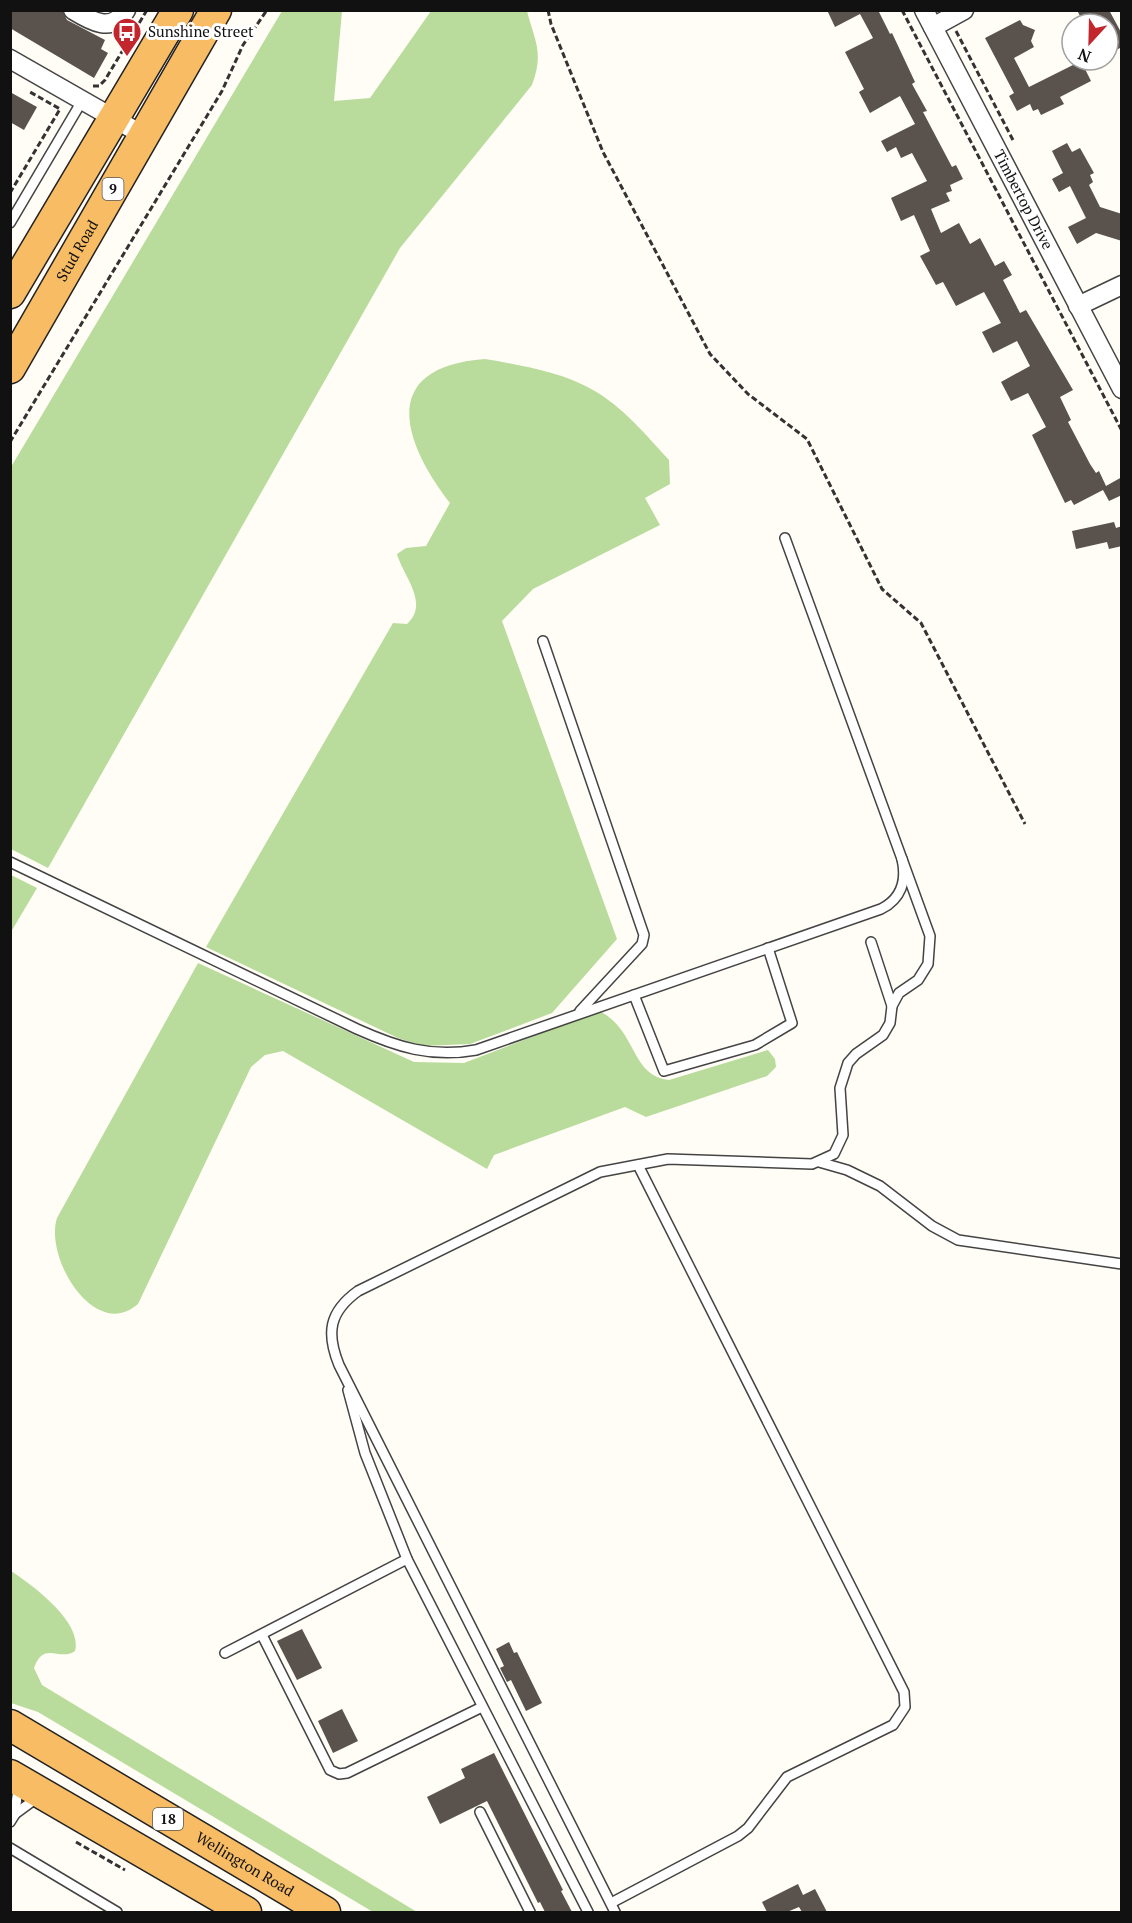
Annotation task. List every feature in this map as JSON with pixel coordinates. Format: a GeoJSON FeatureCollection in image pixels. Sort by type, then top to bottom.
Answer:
{"type":"FeatureCollection","features":[{"type":"Feature","properties":{"kind":"highway","name":"9"},"geometry":{"type":"LineString","coordinates":[[10,293],[178,10]]}},
{"type":"Feature","properties":{"kind":"highway","name":"Stud Road"},"geometry":{"type":"LineString","coordinates":[[10,368],[216,10]]}},
{"type":"Feature","properties":{"kind":"highway","name":"Wellington Road"},"geometry":{"type":"LineString","coordinates":[[10,1725],[325,1912]]}},
{"type":"Feature","properties":{"kind":"highway"},"geometry":{"type":"LineString","coordinates":[[11,1776],[244,1912]]}},
{"type":"Feature","properties":{"kind":"street"},"geometry":{"type":"LineString","coordinates":[[73,10],[96,23],[107,24],[116,22],[126,10]]}},
{"type":"Feature","properties":{"kind":"street"},"geometry":{"type":"LineString","coordinates":[[928,19],[964,10]]}},
{"type":"Feature","properties":{"kind":"street","name":"Timbertop Drive"},"geometry":{"type":"LineString","coordinates":[[928,19],[1122,389]]}},
{"type":"Feature","properties":{"kind":"street"},"geometry":{"type":"LineString","coordinates":[[10,59],[85,93],[113,120],[143,135]]}},
{"type":"Feature","properties":{"kind":"street"},"geometry":{"type":"LineString","coordinates":[[1078,306],[1122,285]]}},
{"type":"Feature","properties":{"kind":"lane"},"geometry":{"type":"LineString","coordinates":[[10,223],[85,93]]}},
{"type":"Feature","properties":{"kind":"lane"},"geometry":{"type":"LineString","coordinates":[[785,538],[921,908],[931,945],[924,972],[912,987],[898,993],[892,1006],[890,1023],[883,1035],[848,1063],[840,1089],[841,1141],[834,1154],[819,1162]]}},
{"type":"Feature","properties":{"kind":"lane"},"geometry":{"type":"LineString","coordinates":[[543,641],[644,935],[642,944],[579,1013]]}},
{"type":"Feature","properties":{"kind":"lane"},"geometry":{"type":"LineString","coordinates":[[10,862],[357,1029],[410,1050],[442,1055],[476,1050],[891,903],[898,896],[904,876],[902,859]]}},
{"type":"Feature","properties":{"kind":"lane"},"geometry":{"type":"LineString","coordinates":[[871,942],[892,1006]]}},
{"type":"Feature","properties":{"kind":"lane"},"geometry":{"type":"LineString","coordinates":[[634,995],[664,1071],[755,1045],[792,1023],[768,948]]}},
{"type":"Feature","properties":{"kind":"lane"},"geometry":{"type":"LineString","coordinates":[[615,1912],[346,1378],[332,1345],[332,1327],[339,1308],[358,1291],[600,1172],[668,1159],[819,1162],[847,1170],[880,1186],[932,1226],[958,1240],[1122,1264]]}},
{"type":"Feature","properties":{"kind":"lane"},"geometry":{"type":"LineString","coordinates":[[611,1903],[738,1836],[748,1828],[787,1777],[893,1725],[905,1707],[904,1692],[638,1165]]}},
{"type":"Feature","properties":{"kind":"lane"},"geometry":{"type":"LineString","coordinates":[[346,1378],[366,1453],[407,1559],[588,1912]]}},
{"type":"Feature","properties":{"kind":"lane"},"geometry":{"type":"LineString","coordinates":[[225,1653],[407,1559]]}},
{"type":"Feature","properties":{"kind":"lane"},"geometry":{"type":"LineString","coordinates":[[262,1635],[330,1770],[334,1773],[347,1773],[482,1707]]}},
{"type":"Feature","properties":{"kind":"lane"},"geometry":{"type":"LineString","coordinates":[[11,1776],[19,1789],[13,1818]]}},
{"type":"Feature","properties":{"kind":"lane"},"geometry":{"type":"LineString","coordinates":[[13,1818],[34,1800],[52,1800]]}},
{"type":"Feature","properties":{"kind":"lane"},"geometry":{"type":"LineString","coordinates":[[480,1812],[530,1912]]}},
{"type":"Feature","properties":{"kind":"lane"},"geometry":{"type":"LineString","coordinates":[[10,1848],[117,1912]]}},
{"type":"Feature","properties":{"kind":"path"},"geometry":{"type":"LineString","coordinates":[[85,93],[105,80],[147,10]]}},
{"type":"Feature","properties":{"kind":"path"},"geometry":{"type":"LineString","coordinates":[[10,442],[222,91],[243,45],[267,10]]}},
{"type":"Feature","properties":{"kind":"path"},"geometry":{"type":"LineString","coordinates":[[548,10],[603,152],[710,354],[748,394],[807,439],[882,589],[921,623],[1025,824]]}},
{"type":"Feature","properties":{"kind":"path"},"geometry":{"type":"LineString","coordinates":[[902,10],[1122,432]]}},
{"type":"Feature","properties":{"kind":"path"},"geometry":{"type":"LineString","coordinates":[[10,194],[60,109],[20,86]]}},
{"type":"Feature","properties":{"kind":"green space"},"geometry":{"type":"Polygon","coordinates":[[[282,11],[342,11],[334,101],[370,98],[431,11],[527,11],[537,47],[536,74],[532,85],[400,248],[48,868],[11,849],[11,467],[282,11]]]}},
{"type":"Feature","properties":{"kind":"green space"},"geometry":{"type":"Polygon","coordinates":[[[485,359],[568,378],[604,397],[634,422],[669,460],[670,484],[645,498],[660,525],[533,589],[502,621],[617,939],[552,1013],[470,1044],[423,1046],[398,1038],[206,947],[393,623],[407,624],[413,616],[416,598],[397,554],[406,548],[426,546],[450,503],[420,455],[412,432],[409,411],[414,392],[428,376],[451,365],[485,359]]]}},
{"type":"Feature","properties":{"kind":"green space"},"geometry":{"type":"Polygon","coordinates":[[[11,875],[37,888],[11,932],[11,875]]]}},
{"type":"Feature","properties":{"kind":"green space"},"geometry":{"type":"Polygon","coordinates":[[[198,963],[414,1062],[464,1063],[599,1011],[620,1029],[640,1061],[656,1077],[669,1080],[768,1050],[775,1059],[776,1067],[767,1076],[646,1117],[625,1107],[494,1155],[487,1169],[283,1051],[265,1055],[251,1067],[138,1304],[122,1313],[105,1312],[90,1304],[76,1290],[66,1273],[58,1254],[55,1235],[57,1218],[198,963]]]}},
{"type":"Feature","properties":{"kind":"green space"},"geometry":{"type":"Polygon","coordinates":[[[11,1571],[54,1605],[64,1616],[75,1640],[75,1651],[69,1654],[47,1653],[38,1660],[34,1668],[42,1685],[417,1912],[373,1912],[38,1712],[11,1703],[11,1571]]]}},
{"type":"Feature","properties":{"kind":"building"},"geometry":{"type":"Polygon","coordinates":[[[10,10],[62,10],[67,20],[105,40],[101,49],[108,53],[94,78],[10,28],[10,10]]]}},
{"type":"Feature","properties":{"kind":"building"},"geometry":{"type":"Polygon","coordinates":[[[827,10],[878,10],[890,34],[892,33],[915,82],[912,84],[927,111],[923,112],[952,167],[956,165],[963,179],[950,185],[952,191],[946,193],[950,201],[931,209],[941,233],[959,223],[970,244],[980,238],[995,266],[1004,261],[1012,275],[1003,280],[1020,313],[1026,310],[1073,390],[1060,397],[1071,420],[1068,422],[1090,464],[1096,473],[1099,471],[1106,486],[1122,477],[1122,495],[1109,501],[1103,490],[1074,505],[1071,500],[1065,503],[1032,435],[1046,427],[1028,393],[1011,401],[1001,382],[1030,366],[1017,341],[993,353],[982,332],[1001,323],[984,292],[956,306],[943,282],[936,285],[920,256],[930,251],[914,215],[901,221],[891,198],[927,181],[912,153],[901,158],[896,147],[887,152],[881,141],[915,124],[900,96],[870,113],[859,92],[864,89],[845,52],[873,38],[860,14],[835,27],[827,10]]]}},
{"type":"Feature","properties":{"kind":"building"},"geometry":{"type":"Polygon","coordinates":[[[1077,10],[1109,10],[1110,12],[1078,12],[1077,10]]]}},
{"type":"Feature","properties":{"kind":"building"},"geometry":{"type":"Polygon","coordinates":[[[1020,20],[1023,25],[1035,30],[1031,41],[1034,47],[1014,58],[1029,87],[1060,72],[1086,72],[1091,81],[1060,97],[1064,104],[1041,115],[1038,109],[1033,111],[1030,104],[1017,111],[1009,96],[1014,93],[985,38],[1020,20]]]}},
{"type":"Feature","properties":{"kind":"building"},"geometry":{"type":"Polygon","coordinates":[[[1120,30],[1122,34],[1122,47],[1120,48],[1120,30]]]}},
{"type":"Feature","properties":{"kind":"building"},"geometry":{"type":"Polygon","coordinates":[[[10,92],[37,107],[24,130],[10,122],[10,92]]]}},
{"type":"Feature","properties":{"kind":"building"},"geometry":{"type":"Polygon","coordinates":[[[1067,143],[1072,152],[1080,148],[1094,173],[1090,175],[1093,182],[1089,185],[1100,207],[1122,214],[1122,241],[1096,233],[1077,244],[1068,227],[1086,218],[1070,186],[1059,192],[1052,179],[1063,173],[1052,151],[1067,143]]]}},
{"type":"Feature","properties":{"kind":"building"},"geometry":{"type":"Polygon","coordinates":[[[1114,522],[1116,528],[1122,526],[1122,546],[1109,549],[1107,542],[1076,549],[1072,531],[1114,522]]]}},
{"type":"Feature","properties":{"kind":"building"},"geometry":{"type":"Polygon","coordinates":[[[302,1629],[322,1668],[297,1680],[277,1641],[302,1629]]]}},
{"type":"Feature","properties":{"kind":"building"},"geometry":{"type":"Polygon","coordinates":[[[509,1642],[514,1653],[517,1652],[542,1703],[526,1711],[511,1680],[507,1682],[500,1668],[504,1666],[496,1649],[509,1642]]]}},
{"type":"Feature","properties":{"kind":"building"},"geometry":{"type":"Polygon","coordinates":[[[342,1709],[358,1741],[333,1753],[318,1721],[342,1709]]]}},
{"type":"Feature","properties":{"kind":"building"},"geometry":{"type":"Polygon","coordinates":[[[494,1753],[572,1912],[545,1912],[540,1902],[538,1903],[487,1801],[440,1824],[427,1797],[465,1778],[461,1769],[494,1753]]]}},
{"type":"Feature","properties":{"kind":"building"},"geometry":{"type":"Polygon","coordinates":[[[798,1884],[803,1895],[815,1889],[827,1912],[802,1912],[799,1907],[787,1912],[767,1912],[762,1902],[798,1884]]]}},
{"type":"Feature","properties":{"kind":"place","name":"Sunshine Street"},"geometry":{"type":"Point","coordinates":[127,58]}}]}
